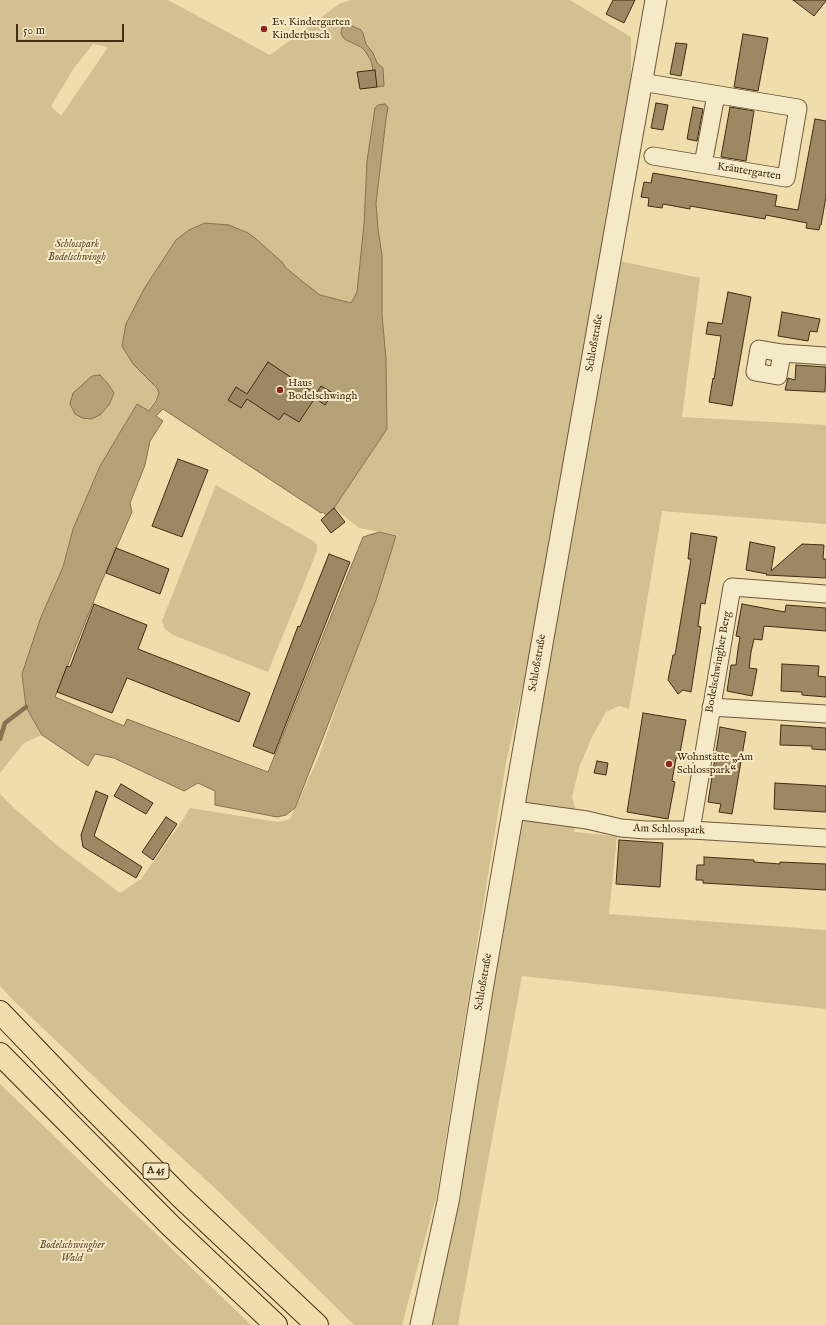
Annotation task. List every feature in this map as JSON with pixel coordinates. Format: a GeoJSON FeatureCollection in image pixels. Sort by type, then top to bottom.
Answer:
{"type":"FeatureCollection","features":[{"type":"Feature","properties":{"kind":"highway","name":"A 45"},"geometry":{"type":"LineString","coordinates":[[0,1012],[86,1102],[177,1192],[317,1325]]}},
{"type":"Feature","properties":{"kind":"highway","name":"A 45"},"geometry":{"type":"LineString","coordinates":[[0,1054],[171,1226],[276,1325]]}},
{"type":"Feature","properties":{"kind":"street","name":"Schloßstraße"},"geometry":{"type":"LineString","coordinates":[[421,1325],[448,1202],[542,638],[656,0]]}},
{"type":"Feature","properties":{"kind":"street","name":"Kräutergarten"},"geometry":{"type":"LineString","coordinates":[[641,82],[798,108],[786,178],[653,156]]}},
{"type":"Feature","properties":{"kind":"street","name":"Kräutergarten"},"geometry":{"type":"LineString","coordinates":[[703,164],[716,95]]}},
{"type":"Feature","properties":{"kind":"street"},"geometry":{"type":"LineString","coordinates":[[782,353],[826,356]]}},
{"type":"Feature","properties":{"kind":"street","name":"Bodelschwingher Berg"},"geometry":{"type":"LineString","coordinates":[[691,830],[732,586],[826,594]]}},
{"type":"Feature","properties":{"kind":"street"},"geometry":{"type":"LineString","coordinates":[[711,707],[826,714]]}},
{"type":"Feature","properties":{"kind":"street","name":"Am Schlosspark"},"geometry":{"type":"LineString","coordinates":[[514,810],[587,820],[621,828],[646,830],[691,830],[826,838]]}},
{"type":"Feature","properties":{"kind":"green space","name":"Schlosspark Bodelschwingh"},"geometry":{"type":"Polygon","coordinates":[[[0,0],[168,0],[270,55],[339,4],[351,0],[570,0],[631,37],[631,94],[610,259],[700,278],[682,417],[826,425],[826,524],[662,511],[629,709],[619,706],[606,712],[593,735],[580,765],[572,797],[577,813],[574,832],[617,836],[609,914],[826,930],[826,1009],[522,976],[458,1325],[431,1325],[578,434],[506,763],[437,1194],[402,1325],[354,1325],[217,1190],[125,1106],[0,986],[0,794],[59,847],[120,893],[141,879],[190,808],[278,822],[290,819],[319,756],[397,535],[359,528],[334,508],[387,429],[386,359],[376,203],[367,177],[357,292],[351,303],[320,295],[285,267],[283,263],[248,233],[229,226],[205,223],[155,273],[144,289],[157,388],[159,393],[149,411],[137,404],[100,466],[73,529],[63,567],[41,617],[22,674],[26,707],[42,735],[24,743],[0,773],[0,0]],[[93,44],[74,68],[51,106],[61,116],[108,47],[93,44]]]}},
{"type":"Feature","properties":{"kind":"green space"},"geometry":{"type":"Polygon","coordinates":[[[216,485],[313,541],[317,545],[317,551],[268,672],[173,635],[164,628],[162,621],[216,485]]]}},
{"type":"Feature","properties":{"kind":"green space","name":"Bodelschwingher Wald"},"geometry":{"type":"Polygon","coordinates":[[[0,1084],[251,1325],[0,1325],[0,1084]]]}},
{"type":"Feature","properties":{"kind":"shaded area"},"geometry":{"type":"Polygon","coordinates":[[[348,24],[361,30],[363,33],[366,44],[373,53],[377,63],[383,68],[384,86],[377,87],[371,61],[366,52],[361,47],[343,37],[341,33],[342,28],[348,24]]]}},
{"type":"Feature","properties":{"kind":"shaded area"},"geometry":{"type":"Polygon","coordinates":[[[385,104],[388,107],[376,203],[382,255],[382,315],[386,359],[387,429],[334,508],[326,515],[163,409],[156,416],[163,421],[150,441],[145,465],[130,503],[132,512],[101,583],[55,697],[124,726],[127,719],[268,772],[363,537],[379,532],[396,536],[376,600],[295,808],[286,815],[277,817],[215,805],[215,791],[198,783],[184,791],[114,758],[95,754],[88,766],[42,735],[26,707],[22,674],[41,617],[63,567],[73,529],[100,466],[137,404],[149,411],[156,401],[159,393],[157,388],[133,364],[122,346],[126,324],[144,289],[176,240],[189,230],[205,223],[229,225],[248,233],[283,263],[285,267],[320,295],[351,303],[357,292],[364,224],[367,161],[375,108],[378,105],[385,104]]]}},
{"type":"Feature","properties":{"kind":"shaded area"},"geometry":{"type":"Polygon","coordinates":[[[100,375],[114,393],[109,405],[100,415],[91,419],[82,418],[75,414],[70,404],[73,393],[92,376],[100,375]]]}},
{"type":"Feature","properties":{"kind":"building"},"geometry":{"type":"Polygon","coordinates":[[[613,0],[635,0],[624,23],[606,14],[613,0]]]}},
{"type":"Feature","properties":{"kind":"building"},"geometry":{"type":"Polygon","coordinates":[[[793,0],[826,0],[826,1],[814,16],[793,0]]]}},
{"type":"Feature","properties":{"kind":"building"},"geometry":{"type":"Polygon","coordinates":[[[743,34],[768,38],[758,91],[734,87],[743,34]]]}},
{"type":"Feature","properties":{"kind":"building"},"geometry":{"type":"Polygon","coordinates":[[[676,43],[687,44],[681,76],[670,74],[676,43]]]}},
{"type":"Feature","properties":{"kind":"building"},"geometry":{"type":"Polygon","coordinates":[[[375,70],[377,87],[360,89],[357,72],[375,70]]]}},
{"type":"Feature","properties":{"kind":"building"},"geometry":{"type":"Polygon","coordinates":[[[656,103],[668,105],[663,130],[651,128],[656,103]]]}},
{"type":"Feature","properties":{"kind":"building"},"geometry":{"type":"Polygon","coordinates":[[[693,107],[703,109],[697,141],[687,139],[693,107]]]}},
{"type":"Feature","properties":{"kind":"building"},"geometry":{"type":"Polygon","coordinates":[[[730,107],[754,111],[746,161],[721,157],[730,107]]]}},
{"type":"Feature","properties":{"kind":"building"},"geometry":{"type":"Polygon","coordinates":[[[815,119],[826,121],[826,197],[819,230],[806,228],[807,223],[766,215],[765,219],[690,206],[690,209],[663,204],[662,208],[648,206],[649,198],[641,197],[644,182],[651,183],[653,173],[777,195],[775,206],[798,210],[815,119]]]}},
{"type":"Feature","properties":{"kind":"building"},"geometry":{"type":"Polygon","coordinates":[[[728,292],[751,297],[732,406],[709,402],[721,336],[706,334],[708,322],[722,324],[728,292]]]}},
{"type":"Feature","properties":{"kind":"building"},"geometry":{"type":"Polygon","coordinates":[[[782,312],[820,319],[817,332],[810,331],[808,341],[778,336],[782,312]]]}},
{"type":"Feature","properties":{"kind":"building","name":"Haus Bodelschwingh"},"geometry":{"type":"Polygon","coordinates":[[[268,362],[316,394],[321,386],[333,393],[325,405],[315,398],[299,422],[284,413],[279,420],[247,399],[241,408],[228,400],[236,387],[247,394],[268,362]]]}},
{"type":"Feature","properties":{"kind":"building"},"geometry":{"type":"Polygon","coordinates":[[[796,365],[826,367],[825,392],[785,390],[788,378],[795,380],[796,365]]]}},
{"type":"Feature","properties":{"kind":"building"},"geometry":{"type":"Polygon","coordinates":[[[178,459],[208,470],[182,537],[152,526],[178,459]]]}},
{"type":"Feature","properties":{"kind":"building"},"geometry":{"type":"Polygon","coordinates":[[[334,508],[345,522],[331,533],[321,520],[334,508]]]}},
{"type":"Feature","properties":{"kind":"building"},"geometry":{"type":"Polygon","coordinates":[[[691,533],[717,537],[705,604],[701,603],[698,626],[701,627],[691,692],[683,690],[678,694],[668,680],[673,655],[675,655],[691,559],[688,559],[691,533]]]}},
{"type":"Feature","properties":{"kind":"building"},"geometry":{"type":"Polygon","coordinates":[[[750,542],[775,547],[771,571],[802,544],[824,545],[823,559],[826,559],[826,578],[766,575],[767,574],[746,570],[750,542]]]}},
{"type":"Feature","properties":{"kind":"building"},"geometry":{"type":"Polygon","coordinates":[[[116,548],[169,569],[160,594],[106,573],[116,548]]]}},
{"type":"Feature","properties":{"kind":"building"},"geometry":{"type":"Polygon","coordinates":[[[329,554],[350,562],[274,754],[253,746],[298,626],[300,627],[329,554]]]}},
{"type":"Feature","properties":{"kind":"building"},"geometry":{"type":"Polygon","coordinates":[[[94,604],[147,625],[138,649],[250,693],[239,722],[127,678],[112,713],[57,692],[67,666],[70,667],[94,604]]]}},
{"type":"Feature","properties":{"kind":"building"},"geometry":{"type":"Polygon","coordinates":[[[742,604],[785,612],[786,605],[826,608],[826,631],[764,626],[762,640],[754,639],[751,652],[749,668],[757,669],[752,696],[727,691],[731,665],[736,665],[740,637],[736,636],[742,604]]]}},
{"type":"Feature","properties":{"kind":"building"},"geometry":{"type":"Polygon","coordinates":[[[782,664],[819,666],[818,676],[826,677],[826,697],[802,695],[802,692],[781,691],[782,664]]]}},
{"type":"Feature","properties":{"kind":"building","name":"Wohnstätte „Am Schlosspark“"},"geometry":{"type":"Polygon","coordinates":[[[643,713],[686,720],[679,758],[676,758],[672,781],[675,782],[668,819],[627,812],[643,713]]]}},
{"type":"Feature","properties":{"kind":"building"},"geometry":{"type":"Polygon","coordinates":[[[781,725],[826,728],[826,750],[812,749],[812,746],[780,745],[781,725]]]}},
{"type":"Feature","properties":{"kind":"building"},"geometry":{"type":"Polygon","coordinates":[[[720,727],[746,732],[732,814],[719,812],[721,804],[708,802],[720,727]]]}},
{"type":"Feature","properties":{"kind":"building"},"geometry":{"type":"Polygon","coordinates":[[[597,761],[608,763],[606,775],[594,773],[597,761]]]}},
{"type":"Feature","properties":{"kind":"building"},"geometry":{"type":"Polygon","coordinates":[[[775,783],[826,786],[826,812],[774,809],[775,783]]]}},
{"type":"Feature","properties":{"kind":"building"},"geometry":{"type":"Polygon","coordinates":[[[121,784],[153,803],[146,814],[114,796],[121,784]]]}},
{"type":"Feature","properties":{"kind":"building"},"geometry":{"type":"Polygon","coordinates":[[[96,791],[108,796],[94,836],[142,867],[136,878],[83,847],[81,835],[96,791]]]}},
{"type":"Feature","properties":{"kind":"building"},"geometry":{"type":"Polygon","coordinates":[[[166,817],[177,824],[153,860],[142,852],[166,817]]]}},
{"type":"Feature","properties":{"kind":"building"},"geometry":{"type":"Polygon","coordinates":[[[619,840],[663,843],[660,887],[616,884],[619,840]]]}},
{"type":"Feature","properties":{"kind":"building"},"geometry":{"type":"Polygon","coordinates":[[[704,857],[754,860],[754,862],[780,864],[780,862],[826,864],[826,890],[703,883],[703,880],[696,880],[697,865],[704,865],[704,857]]]}},
{"type":"Feature","properties":{"kind":"waterway"},"geometry":{"type":"LineString","coordinates":[[0,739],[5,723],[26,707]]}},
{"type":"Feature","properties":{"kind":"place","name":"Ev. Kindergarten Kinderbusch"},"geometry":{"type":"Point","coordinates":[264,29]}},
{"type":"Feature","properties":{"kind":"place","name":"Haus Bodelschwingh"},"geometry":{"type":"Point","coordinates":[280,390]}},
{"type":"Feature","properties":{"kind":"place","name":"Wohnstätte „Am Schlosspark“"},"geometry":{"type":"Point","coordinates":[669,764]}}]}
